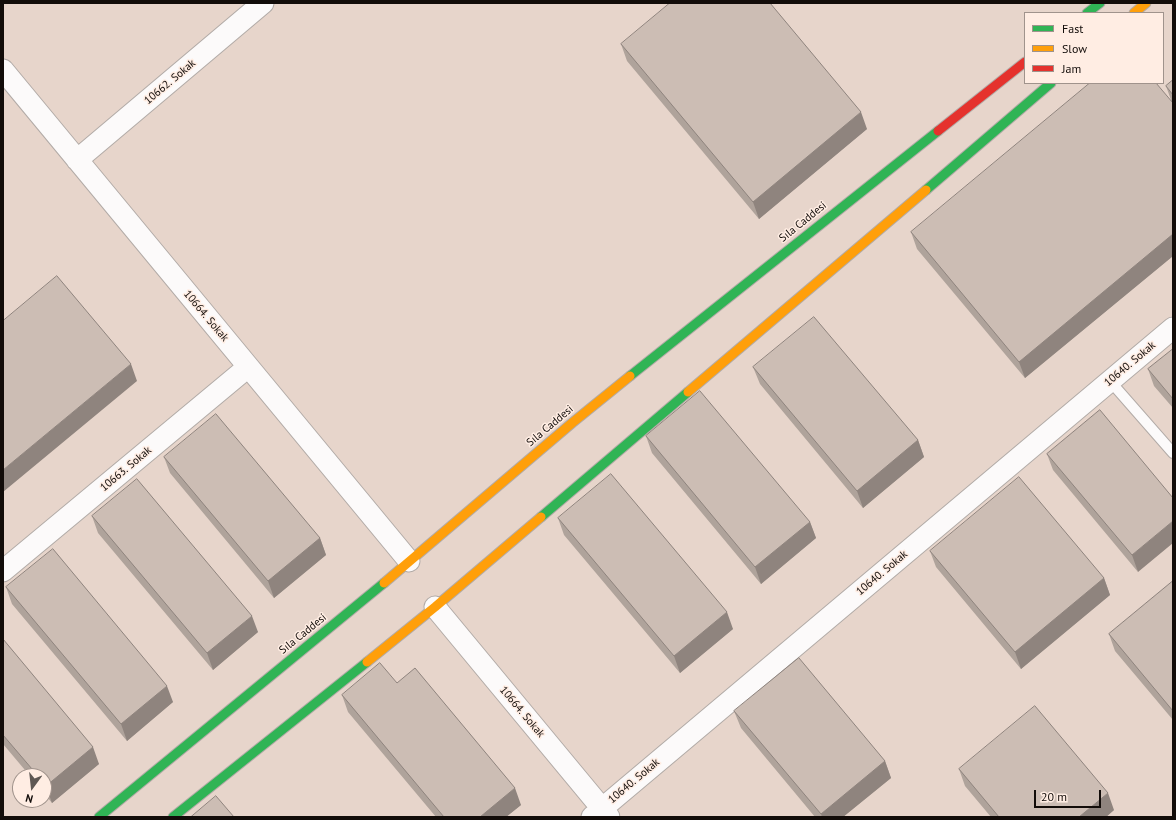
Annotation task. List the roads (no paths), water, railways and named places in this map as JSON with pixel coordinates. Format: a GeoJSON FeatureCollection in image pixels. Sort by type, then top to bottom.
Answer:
{"type":"FeatureCollection","features":[{"type":"Feature","properties":{"kind":"street","name":"10662. Sokak"},"geometry":{"type":"LineString","coordinates":[[77,160],[263,3]]}},
{"type":"Feature","properties":{"kind":"street"},"geometry":{"type":"LineString","coordinates":[[1088,12],[1100,3]]}},
{"type":"Feature","properties":{"kind":"street"},"geometry":{"type":"LineString","coordinates":[[1135,12],[1146,3]]}},
{"type":"Feature","properties":{"kind":"street","name":"Sıla Caddesi"},"geometry":{"type":"LineString","coordinates":[[99,817],[351,611],[572,422],[1024,63]]}},
{"type":"Feature","properties":{"kind":"street","name":"10664. Sokak"},"geometry":{"type":"LineString","coordinates":[[6,80],[77,160],[409,561]]}},
{"type":"Feature","properties":{"kind":"street"},"geometry":{"type":"LineString","coordinates":[[173,817],[435,607],[1051,84]]}},
{"type":"Feature","properties":{"kind":"street","name":"10640. Sokak"},"geometry":{"type":"LineString","coordinates":[[601,814],[1173,328]]}},
{"type":"Feature","properties":{"kind":"street","name":"10663. Sokak"},"geometry":{"type":"LineString","coordinates":[[3,571],[248,367]]}},
{"type":"Feature","properties":{"kind":"street","name":"10664. Sokak"},"geometry":{"type":"LineString","coordinates":[[435,607],[601,814]]}},
{"type":"Feature","properties":{"kind":"lane"},"geometry":{"type":"LineString","coordinates":[[1110,381],[1173,453]]}}]}
